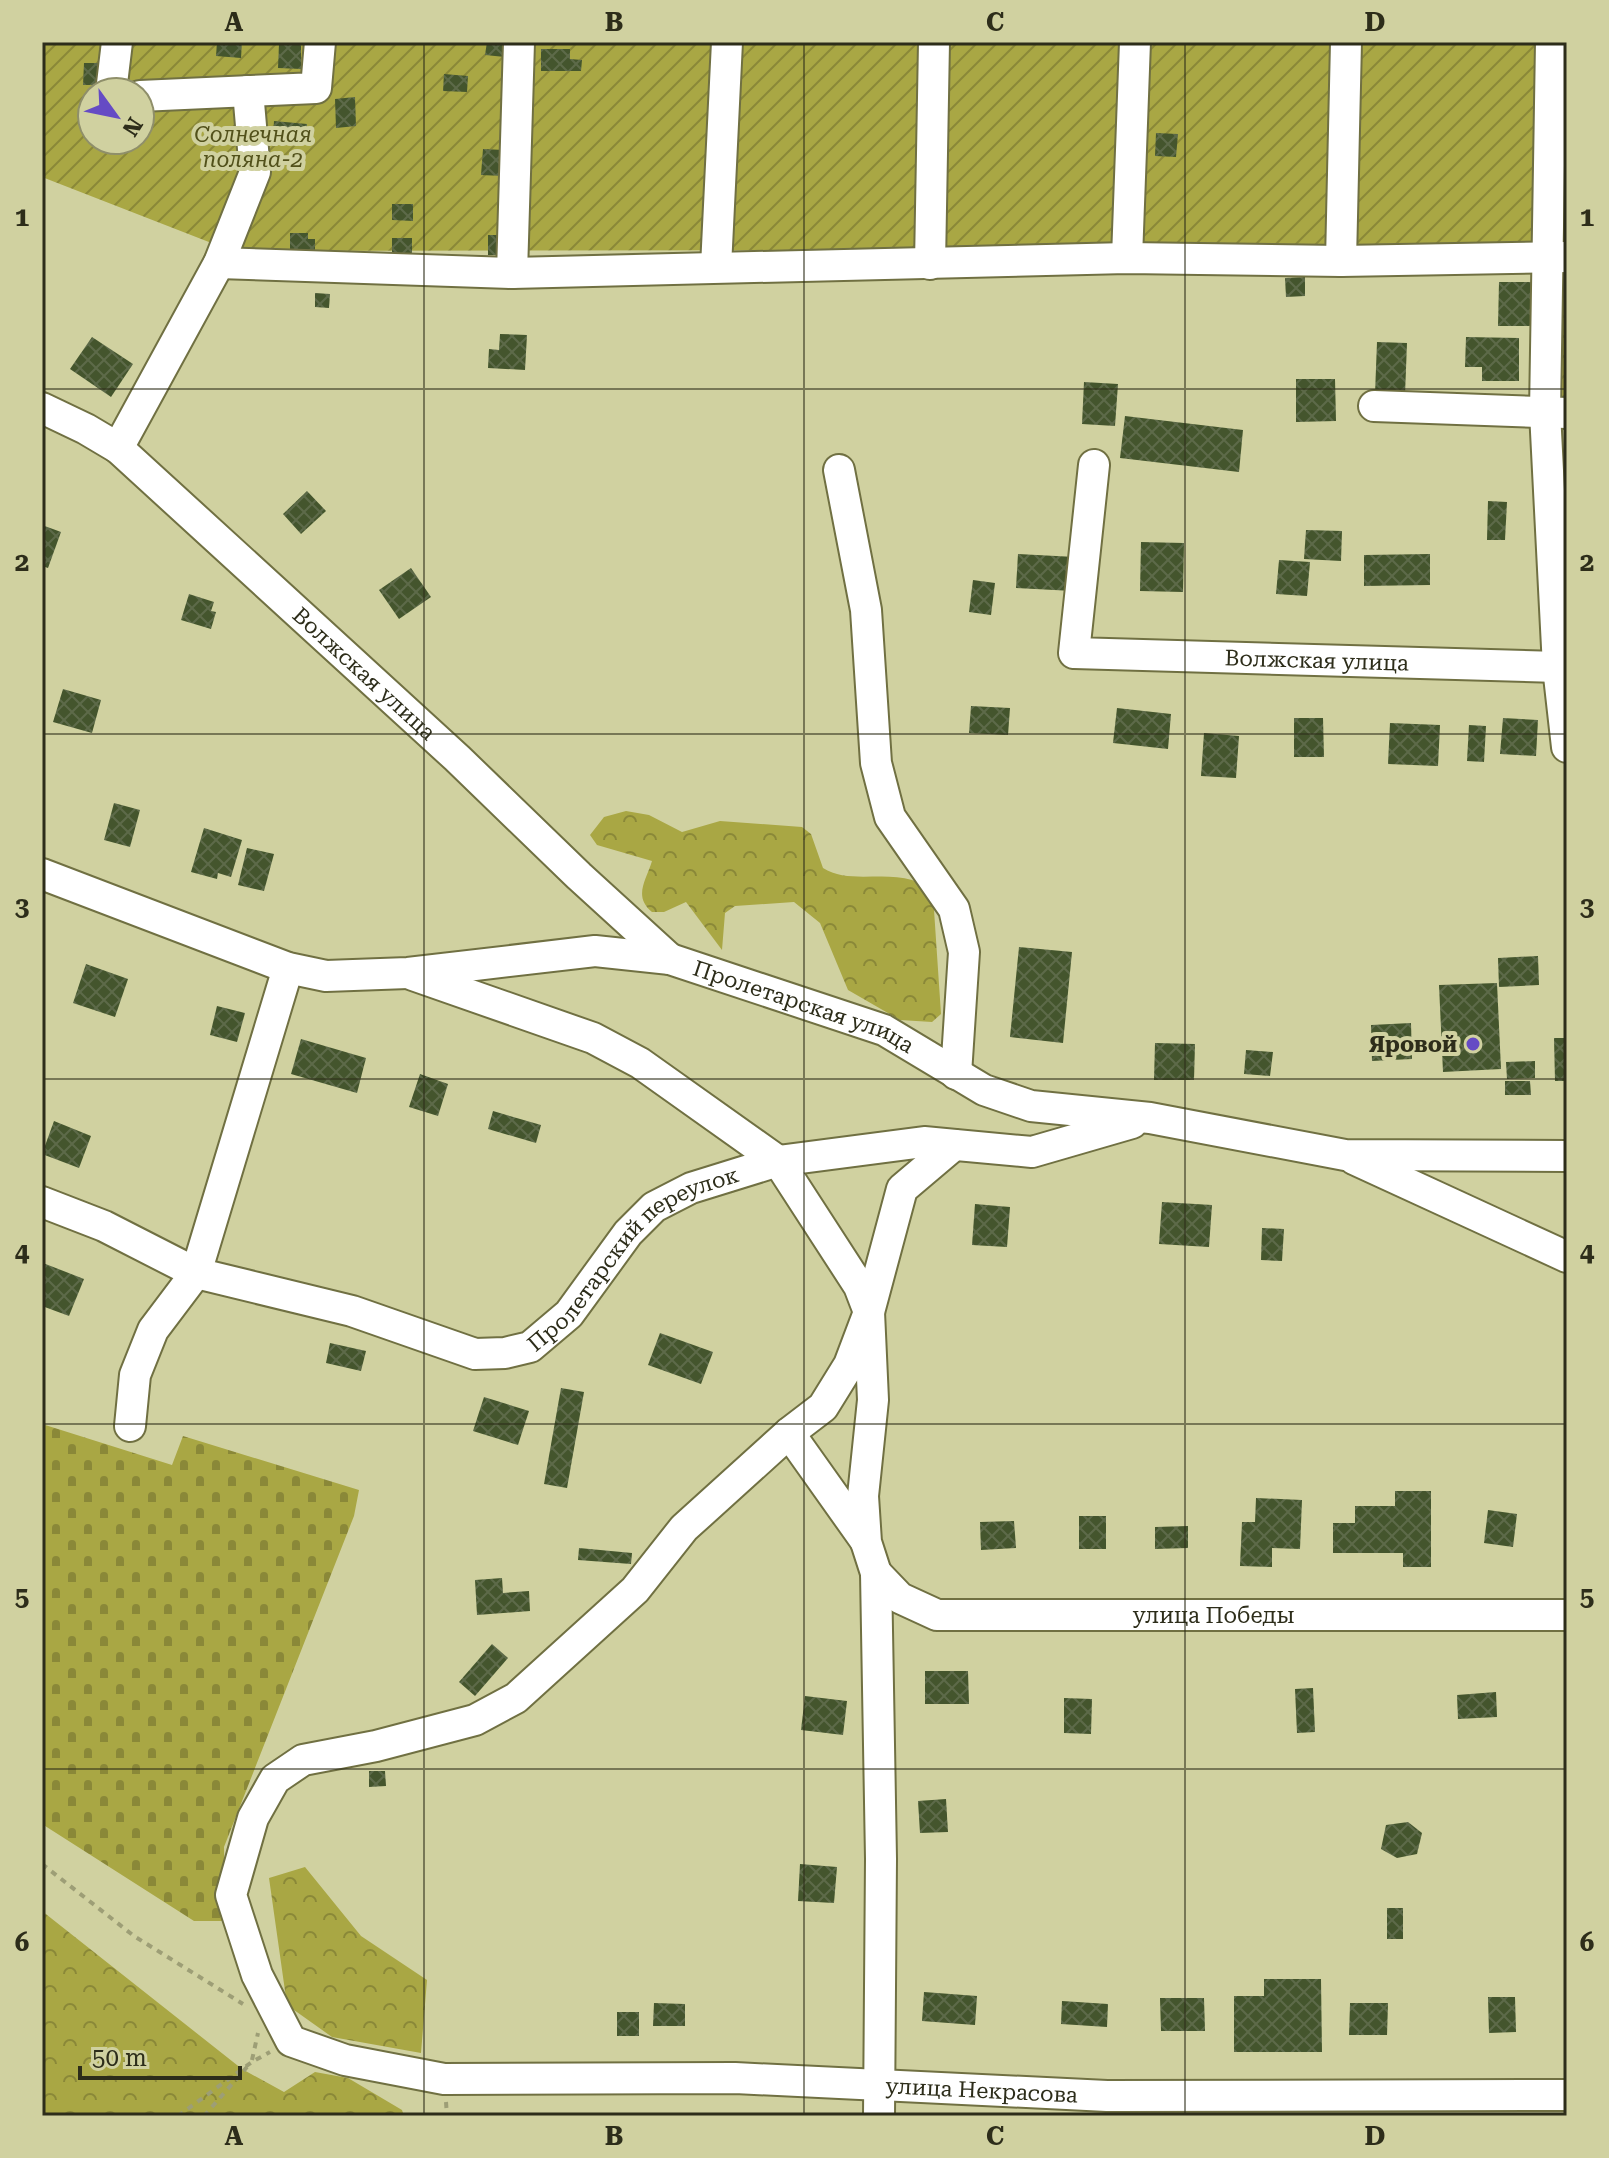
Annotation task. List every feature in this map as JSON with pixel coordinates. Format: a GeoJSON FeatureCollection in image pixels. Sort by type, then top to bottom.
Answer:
{"type":"FeatureCollection","features":[{"type":"Feature","properties":{"kind":"street"},"geometry":{"type":"LineString","coordinates":[[113,76],[117,42]]}},
{"type":"Feature","properties":{"kind":"street"},"geometry":{"type":"LineString","coordinates":[[156,95],[316,88],[320,42]]}},
{"type":"Feature","properties":{"kind":"street"},"geometry":{"type":"LineString","coordinates":[[512,273],[519,42]]}},
{"type":"Feature","properties":{"kind":"street"},"geometry":{"type":"LineString","coordinates":[[716,267],[727,42]]}},
{"type":"Feature","properties":{"kind":"street"},"geometry":{"type":"LineString","coordinates":[[930,264],[934,42]]}},
{"type":"Feature","properties":{"kind":"street"},"geometry":{"type":"LineString","coordinates":[[1127,258],[1135,42]]}},
{"type":"Feature","properties":{"kind":"street"},"geometry":{"type":"LineString","coordinates":[[1341,261],[1346,42]]}},
{"type":"Feature","properties":{"kind":"street"},"geometry":{"type":"LineString","coordinates":[[1551,42],[1557,257],[1558,667],[1567,747]]}},
{"type":"Feature","properties":{"kind":"street"},"geometry":{"type":"LineString","coordinates":[[118,448],[219,263],[255,172],[248,91]]}},
{"type":"Feature","properties":{"kind":"street"},"geometry":{"type":"LineString","coordinates":[[219,263],[512,273],[1127,258],[1341,261],[1557,257]]}},
{"type":"Feature","properties":{"kind":"street"},"geometry":{"type":"LineString","coordinates":[[1374,406],[1556,412]]}},
{"type":"Feature","properties":{"kind":"street","name":"Волжская улица"},"geometry":{"type":"LineString","coordinates":[[42,408],[118,448],[457,758],[670,959]]}},
{"type":"Feature","properties":{"kind":"street","name":"Волжская улица"},"geometry":{"type":"LineString","coordinates":[[1094,465],[1074,653],[1558,667]]}},
{"type":"Feature","properties":{"kind":"street"},"geometry":{"type":"LineString","coordinates":[[839,470],[866,610],[876,763],[890,817],[954,909],[964,952],[956,1074]]}},
{"type":"Feature","properties":{"kind":"street","name":"Пролетарская улица"},"geometry":{"type":"LineString","coordinates":[[42,874],[288,968],[326,976],[408,973],[595,951],[670,959],[884,1030],[984,1090],[1031,1106],[1150,1118],[1345,1155],[1567,1156]]}},
{"type":"Feature","properties":{"kind":"street"},"geometry":{"type":"LineString","coordinates":[[130,1426],[135,1375],[153,1330],[196,1273],[288,968]]}},
{"type":"Feature","properties":{"kind":"street"},"geometry":{"type":"LineString","coordinates":[[408,973],[593,1038],[640,1063],[778,1161],[859,1286],[869,1312],[873,1400],[863,1496],[866,1542],[876,1573],[881,1859],[879,2116]]}},
{"type":"Feature","properties":{"kind":"street","name":"Пролетарский переулок"},"geometry":{"type":"LineString","coordinates":[[42,1202],[104,1226],[196,1273],[352,1311],[475,1354],[505,1353],[530,1347],[569,1314],[628,1233],[654,1207],[691,1188],[778,1161],[924,1142],[1032,1152],[1150,1118]]}},
{"type":"Feature","properties":{"kind":"street"},"geometry":{"type":"LineString","coordinates":[[291,2041],[257,1975],[231,1895],[253,1818],[275,1779],[303,1760],[376,1746],[475,1720],[516,1698],[635,1590],[684,1528],[789,1433],[823,1407],[849,1365],[869,1312],[902,1189],[954,1145]]}},
{"type":"Feature","properties":{"kind":"street"},"geometry":{"type":"LineString","coordinates":[[1345,1155],[1567,1257]]}},
{"type":"Feature","properties":{"kind":"street"},"geometry":{"type":"LineString","coordinates":[[789,1433],[866,1542]]}},
{"type":"Feature","properties":{"kind":"street","name":"улица Победы"},"geometry":{"type":"LineString","coordinates":[[876,1573],[900,1598],[937,1615],[1567,1615]]}},
{"type":"Feature","properties":{"kind":"street","name":"улица Некрасова"},"geometry":{"type":"LineString","coordinates":[[291,2041],[345,2060],[444,2079],[735,2078],[1107,2096],[1567,2095]]}},
{"type":"Feature","properties":{"kind":"path"},"geometry":{"type":"LineString","coordinates":[[42,1864],[134,1936],[249,2007]]}},
{"type":"Feature","properties":{"kind":"path"},"geometry":{"type":"LineString","coordinates":[[204,2116],[252,2062],[259,2031]]}},
{"type":"Feature","properties":{"kind":"path"},"geometry":{"type":"LineString","coordinates":[[178,2116],[252,2062],[291,2041]]}},
{"type":"Feature","properties":{"kind":"green space","name":"Солнечная поляна-2"},"geometry":{"type":"Polygon","coordinates":[[[42,42],[1567,42],[1567,402],[1554,401],[1552,249],[232,251],[42,177],[42,42]]]}},
{"type":"Feature","properties":{"kind":"green space"},"geometry":{"type":"Polygon","coordinates":[[[626,811],[649,815],[682,832],[720,821],[802,827],[811,834],[823,868],[833,873],[901,878],[918,883],[933,895],[941,1014],[932,1022],[900,1020],[848,990],[820,923],[794,902],[735,906],[725,913],[722,950],[686,902],[664,912],[652,912],[642,894],[652,861],[597,845],[590,835],[604,817],[626,811]]]}},
{"type":"Feature","properties":{"kind":"green space"},"geometry":{"type":"Polygon","coordinates":[[[42,1424],[172,1465],[183,1436],[359,1490],[354,1516],[224,1847],[225,1921],[194,1921],[42,1824],[42,1424]]]}},
{"type":"Feature","properties":{"kind":"green space"},"geometry":{"type":"Polygon","coordinates":[[[305,1867],[361,1936],[427,1980],[421,2053],[332,2037],[287,2005],[269,1878],[305,1867]]]}},
{"type":"Feature","properties":{"kind":"green space"},"geometry":{"type":"Polygon","coordinates":[[[42,1911],[242,2069],[284,2092],[315,2072],[348,2078],[402,2110],[404,2116],[42,2116],[42,1911]]]}},
{"type":"Feature","properties":{"kind":"building"},"geometry":{"type":"Polygon","coordinates":[[[217,42],[242,42],[241,58],[216,56],[217,42]]]}},
{"type":"Feature","properties":{"kind":"building"},"geometry":{"type":"Polygon","coordinates":[[[487,42],[516,42],[514,58],[485,55],[487,42]]]}},
{"type":"Feature","properties":{"kind":"building"},"geometry":{"type":"Polygon","coordinates":[[[279,44],[301,44],[301,69],[278,68],[279,44]]]}},
{"type":"Feature","properties":{"kind":"building"},"geometry":{"type":"Polygon","coordinates":[[[541,49],[570,49],[570,59],[582,60],[581,71],[541,71],[541,49]]]}},
{"type":"Feature","properties":{"kind":"building"},"geometry":{"type":"Polygon","coordinates":[[[84,63],[98,63],[98,76],[83,76],[84,63]]]}},
{"type":"Feature","properties":{"kind":"building"},"geometry":{"type":"Polygon","coordinates":[[[444,74],[468,76],[467,92],[443,91],[444,74]]]}},
{"type":"Feature","properties":{"kind":"building"},"geometry":{"type":"Polygon","coordinates":[[[355,97],[356,126],[336,128],[335,99],[355,97]]]}},
{"type":"Feature","properties":{"kind":"building"},"geometry":{"type":"Polygon","coordinates":[[[274,121],[307,124],[305,141],[273,139],[274,121]]]}},
{"type":"Feature","properties":{"kind":"building"},"geometry":{"type":"Polygon","coordinates":[[[1156,133],[1178,134],[1176,157],[1155,156],[1156,133]]]}},
{"type":"Feature","properties":{"kind":"building"},"geometry":{"type":"Polygon","coordinates":[[[483,149],[504,150],[503,176],[481,175],[483,149]]]}},
{"type":"Feature","properties":{"kind":"building"},"geometry":{"type":"Polygon","coordinates":[[[392,204],[413,204],[413,221],[392,220],[392,204]]]}},
{"type":"Feature","properties":{"kind":"building"},"geometry":{"type":"Polygon","coordinates":[[[290,233],[308,233],[308,239],[315,239],[315,256],[290,256],[290,233]]]}},
{"type":"Feature","properties":{"kind":"building"},"geometry":{"type":"Polygon","coordinates":[[[488,235],[506,235],[506,255],[488,255],[488,235]]]}},
{"type":"Feature","properties":{"kind":"building"},"geometry":{"type":"Polygon","coordinates":[[[392,238],[412,238],[412,257],[392,257],[392,238]]]}},
{"type":"Feature","properties":{"kind":"building"},"geometry":{"type":"Polygon","coordinates":[[[1305,277],[1305,296],[1286,297],[1285,278],[1305,277]]]}},
{"type":"Feature","properties":{"kind":"building"},"geometry":{"type":"Polygon","coordinates":[[[1499,282],[1531,282],[1531,326],[1498,326],[1499,282]]]}},
{"type":"Feature","properties":{"kind":"building"},"geometry":{"type":"Polygon","coordinates":[[[315,293],[330,294],[329,308],[315,307],[315,293]]]}},
{"type":"Feature","properties":{"kind":"building"},"geometry":{"type":"Polygon","coordinates":[[[500,334],[527,335],[525,370],[488,368],[489,349],[499,350],[500,334]]]}},
{"type":"Feature","properties":{"kind":"building"},"geometry":{"type":"Polygon","coordinates":[[[92,337],[133,364],[111,397],[70,369],[92,337]]]}},
{"type":"Feature","properties":{"kind":"building"},"geometry":{"type":"Polygon","coordinates":[[[1466,337],[1519,338],[1519,381],[1482,381],[1482,367],[1465,367],[1466,337]]]}},
{"type":"Feature","properties":{"kind":"building"},"geometry":{"type":"Polygon","coordinates":[[[1377,342],[1407,343],[1405,395],[1375,394],[1377,342]]]}},
{"type":"Feature","properties":{"kind":"building"},"geometry":{"type":"Polygon","coordinates":[[[1296,379],[1335,379],[1336,421],[1296,422],[1296,379]]]}},
{"type":"Feature","properties":{"kind":"building"},"geometry":{"type":"Polygon","coordinates":[[[1084,382],[1118,384],[1115,426],[1082,424],[1084,382]]]}},
{"type":"Feature","properties":{"kind":"building"},"geometry":{"type":"Polygon","coordinates":[[[1125,416],[1243,430],[1239,472],[1120,458],[1125,416]]]}},
{"type":"Feature","properties":{"kind":"building"},"geometry":{"type":"Polygon","coordinates":[[[307,491],[326,511],[301,534],[283,514],[307,491]]]}},
{"type":"Feature","properties":{"kind":"building"},"geometry":{"type":"Polygon","coordinates":[[[1488,501],[1507,502],[1505,540],[1487,540],[1488,501]]]}},
{"type":"Feature","properties":{"kind":"building"},"geometry":{"type":"Polygon","coordinates":[[[42,525],[61,532],[48,568],[42,566],[42,525]]]}},
{"type":"Feature","properties":{"kind":"building"},"geometry":{"type":"Polygon","coordinates":[[[1306,530],[1342,531],[1341,561],[1304,559],[1306,530]]]}},
{"type":"Feature","properties":{"kind":"building"},"geometry":{"type":"Polygon","coordinates":[[[1141,542],[1184,543],[1183,592],[1140,591],[1141,542]]]}},
{"type":"Feature","properties":{"kind":"building"},"geometry":{"type":"Polygon","coordinates":[[[1018,554],[1075,557],[1073,591],[1016,588],[1018,554]]]}},
{"type":"Feature","properties":{"kind":"building"},"geometry":{"type":"Polygon","coordinates":[[[1430,554],[1430,585],[1364,586],[1364,555],[1430,554]]]}},
{"type":"Feature","properties":{"kind":"building"},"geometry":{"type":"Polygon","coordinates":[[[1279,560],[1310,562],[1307,596],[1276,594],[1279,560]]]}},
{"type":"Feature","properties":{"kind":"building"},"geometry":{"type":"Polygon","coordinates":[[[411,568],[431,597],[399,619],[379,590],[411,568]]]}},
{"type":"Feature","properties":{"kind":"building"},"geometry":{"type":"Polygon","coordinates":[[[973,580],[995,583],[991,615],[969,612],[973,580]]]}},
{"type":"Feature","properties":{"kind":"building"},"geometry":{"type":"Polygon","coordinates":[[[189,594],[214,602],[211,611],[216,612],[211,629],[181,620],[189,594]]]}},
{"type":"Feature","properties":{"kind":"building"},"geometry":{"type":"Polygon","coordinates":[[[63,689],[101,700],[92,733],[53,722],[63,689]]]}},
{"type":"Feature","properties":{"kind":"building"},"geometry":{"type":"Polygon","coordinates":[[[971,706],[1010,708],[1008,735],[969,733],[971,706]]]}},
{"type":"Feature","properties":{"kind":"building"},"geometry":{"type":"Polygon","coordinates":[[[1117,708],[1171,714],[1168,749],[1113,743],[1117,708]]]}},
{"type":"Feature","properties":{"kind":"building"},"geometry":{"type":"Polygon","coordinates":[[[1294,718],[1323,718],[1324,757],[1294,757],[1294,718]]]}},
{"type":"Feature","properties":{"kind":"building"},"geometry":{"type":"Polygon","coordinates":[[[1503,718],[1538,720],[1536,756],[1500,754],[1503,718]]]}},
{"type":"Feature","properties":{"kind":"building"},"geometry":{"type":"Polygon","coordinates":[[[1390,723],[1440,725],[1438,766],[1388,764],[1390,723]]]}},
{"type":"Feature","properties":{"kind":"building"},"geometry":{"type":"Polygon","coordinates":[[[1469,725],[1486,726],[1484,762],[1467,761],[1469,725]]]}},
{"type":"Feature","properties":{"kind":"building"},"geometry":{"type":"Polygon","coordinates":[[[1204,733],[1239,736],[1236,778],[1201,776],[1204,733]]]}},
{"type":"Feature","properties":{"kind":"building"},"geometry":{"type":"Polygon","coordinates":[[[114,803],[140,810],[130,847],[104,840],[114,803]]]}},
{"type":"Feature","properties":{"kind":"building"},"geometry":{"type":"Polygon","coordinates":[[[204,828],[242,840],[231,877],[218,873],[217,879],[191,872],[204,828]]]}},
{"type":"Feature","properties":{"kind":"building"},"geometry":{"type":"Polygon","coordinates":[[[247,848],[274,854],[264,891],[238,885],[247,848]]]}},
{"type":"Feature","properties":{"kind":"building"},"geometry":{"type":"Polygon","coordinates":[[[1019,947],[1072,952],[1063,1043],[1010,1037],[1019,947]]]}},
{"type":"Feature","properties":{"kind":"building"},"geometry":{"type":"Polygon","coordinates":[[[1538,956],[1539,985],[1499,987],[1498,958],[1538,956]]]}},
{"type":"Feature","properties":{"kind":"building"},"geometry":{"type":"Polygon","coordinates":[[[86,964],[128,979],[115,1017],[73,1003],[86,964]]]}},
{"type":"Feature","properties":{"kind":"building"},"geometry":{"type":"Polygon","coordinates":[[[1497,983],[1501,1069],[1443,1072],[1439,985],[1497,983]]]}},
{"type":"Feature","properties":{"kind":"building"},"geometry":{"type":"Polygon","coordinates":[[[217,1006],[245,1013],[237,1042],[210,1035],[217,1006]]]}},
{"type":"Feature","properties":{"kind":"building"},"geometry":{"type":"Polygon","coordinates":[[[1411,1023],[1412,1059],[1372,1061],[1371,1025],[1411,1023]]]}},
{"type":"Feature","properties":{"kind":"building"},"geometry":{"type":"Polygon","coordinates":[[[1554,1038],[1567,1038],[1567,1081],[1555,1081],[1554,1038]]]}},
{"type":"Feature","properties":{"kind":"building"},"geometry":{"type":"Polygon","coordinates":[[[301,1039],[366,1058],[357,1093],[291,1074],[301,1039]]]}},
{"type":"Feature","properties":{"kind":"building"},"geometry":{"type":"Polygon","coordinates":[[[1155,1043],[1195,1044],[1194,1080],[1154,1080],[1155,1043]]]}},
{"type":"Feature","properties":{"kind":"building"},"geometry":{"type":"Polygon","coordinates":[[[1246,1050],[1273,1052],[1270,1076],[1244,1074],[1246,1050]]]}},
{"type":"Feature","properties":{"kind":"building"},"geometry":{"type":"Polygon","coordinates":[[[1535,1061],[1535,1078],[1507,1079],[1506,1062],[1535,1061]]]}},
{"type":"Feature","properties":{"kind":"building"},"geometry":{"type":"Polygon","coordinates":[[[420,1074],[448,1084],[438,1116],[409,1107],[420,1074]]]}},
{"type":"Feature","properties":{"kind":"building"},"geometry":{"type":"Polygon","coordinates":[[[1505,1081],[1530,1081],[1531,1095],[1505,1095],[1505,1081]]]}},
{"type":"Feature","properties":{"kind":"building"},"geometry":{"type":"Polygon","coordinates":[[[493,1111],[541,1125],[536,1143],[488,1129],[493,1111]]]}},
{"type":"Feature","properties":{"kind":"building"},"geometry":{"type":"Polygon","coordinates":[[[54,1121],[91,1136],[79,1168],[42,1154],[54,1121]]]}},
{"type":"Feature","properties":{"kind":"building"},"geometry":{"type":"Polygon","coordinates":[[[1162,1202],[1212,1205],[1209,1247],[1159,1244],[1162,1202]]]}},
{"type":"Feature","properties":{"kind":"building"},"geometry":{"type":"Polygon","coordinates":[[[975,1204],[1010,1207],[1007,1247],[972,1245],[975,1204]]]}},
{"type":"Feature","properties":{"kind":"building"},"geometry":{"type":"Polygon","coordinates":[[[1262,1228],[1284,1229],[1282,1261],[1261,1260],[1262,1228]]]}},
{"type":"Feature","properties":{"kind":"building"},"geometry":{"type":"Polygon","coordinates":[[[43,1263],[84,1279],[69,1316],[42,1306],[43,1263]]]}},
{"type":"Feature","properties":{"kind":"building"},"geometry":{"type":"Polygon","coordinates":[[[660,1333],[713,1352],[701,1384],[648,1365],[660,1333]]]}},
{"type":"Feature","properties":{"kind":"building"},"geometry":{"type":"Polygon","coordinates":[[[330,1343],[366,1351],[361,1371],[326,1363],[330,1343]]]}},
{"type":"Feature","properties":{"kind":"building"},"geometry":{"type":"Polygon","coordinates":[[[561,1388],[584,1392],[567,1488],[544,1484],[561,1388]]]}},
{"type":"Feature","properties":{"kind":"building"},"geometry":{"type":"Polygon","coordinates":[[[484,1397],[529,1411],[518,1445],[473,1431],[484,1397]]]}},
{"type":"Feature","properties":{"kind":"building"},"geometry":{"type":"Polygon","coordinates":[[[1395,1491],[1431,1491],[1431,1567],[1403,1567],[1403,1553],[1333,1553],[1333,1523],[1355,1523],[1355,1506],[1395,1506],[1395,1491]]]}},
{"type":"Feature","properties":{"kind":"building"},"geometry":{"type":"Polygon","coordinates":[[[1256,1498],[1302,1500],[1300,1549],[1272,1548],[1272,1567],[1240,1566],[1242,1522],[1255,1522],[1256,1498]]]}},
{"type":"Feature","properties":{"kind":"building"},"geometry":{"type":"Polygon","coordinates":[[[1488,1510],[1517,1514],[1513,1547],[1484,1543],[1488,1510]]]}},
{"type":"Feature","properties":{"kind":"building"},"geometry":{"type":"Polygon","coordinates":[[[1079,1516],[1106,1516],[1106,1549],[1079,1549],[1079,1516]]]}},
{"type":"Feature","properties":{"kind":"building"},"geometry":{"type":"Polygon","coordinates":[[[1014,1521],[1016,1548],[981,1550],[980,1522],[1014,1521]]]}},
{"type":"Feature","properties":{"kind":"building"},"geometry":{"type":"Polygon","coordinates":[[[1188,1526],[1188,1548],[1155,1549],[1155,1527],[1188,1526]]]}},
{"type":"Feature","properties":{"kind":"building"},"geometry":{"type":"Polygon","coordinates":[[[579,1548],[632,1553],[631,1564],[578,1560],[579,1548]]]}},
{"type":"Feature","properties":{"kind":"building"},"geometry":{"type":"Polygon","coordinates":[[[502,1578],[503,1593],[529,1591],[530,1611],[477,1615],[475,1580],[502,1578]]]}},
{"type":"Feature","properties":{"kind":"building"},"geometry":{"type":"Polygon","coordinates":[[[492,1644],[508,1658],[475,1696],[459,1682],[492,1644]]]}},
{"type":"Feature","properties":{"kind":"building"},"geometry":{"type":"Polygon","coordinates":[[[925,1671],[968,1671],[969,1704],[925,1704],[925,1671]]]}},
{"type":"Feature","properties":{"kind":"building"},"geometry":{"type":"Polygon","coordinates":[[[1313,1688],[1315,1732],[1297,1733],[1295,1689],[1313,1688]]]}},
{"type":"Feature","properties":{"kind":"building"},"geometry":{"type":"Polygon","coordinates":[[[1496,1692],[1497,1717],[1458,1719],[1457,1695],[1496,1692]]]}},
{"type":"Feature","properties":{"kind":"building"},"geometry":{"type":"Polygon","coordinates":[[[805,1696],[847,1701],[843,1735],[801,1730],[805,1696]]]}},
{"type":"Feature","properties":{"kind":"building"},"geometry":{"type":"Polygon","coordinates":[[[1064,1698],[1092,1699],[1091,1734],[1064,1733],[1064,1698]]]}},
{"type":"Feature","properties":{"kind":"building"},"geometry":{"type":"Polygon","coordinates":[[[369,1771],[385,1771],[386,1786],[369,1787],[369,1771]]]}},
{"type":"Feature","properties":{"kind":"building"},"geometry":{"type":"Polygon","coordinates":[[[946,1799],[948,1832],[920,1833],[918,1801],[946,1799]]]}},
{"type":"Feature","properties":{"kind":"building"},"geometry":{"type":"Polygon","coordinates":[[[1408,1822],[1422,1833],[1417,1854],[1397,1858],[1381,1849],[1386,1825],[1408,1822]]]}},
{"type":"Feature","properties":{"kind":"building"},"geometry":{"type":"Polygon","coordinates":[[[800,1864],[837,1867],[834,1903],[798,1901],[800,1864]]]}},
{"type":"Feature","properties":{"kind":"building"},"geometry":{"type":"Polygon","coordinates":[[[1387,1908],[1403,1908],[1403,1939],[1387,1939],[1387,1908]]]}},
{"type":"Feature","properties":{"kind":"building"},"geometry":{"type":"Polygon","coordinates":[[[1264,1979],[1321,1979],[1322,2052],[1234,2052],[1234,1996],[1264,1996],[1264,1979]]]}},
{"type":"Feature","properties":{"kind":"building"},"geometry":{"type":"Polygon","coordinates":[[[924,1992],[977,1996],[975,2025],[922,2021],[924,1992]]]}},
{"type":"Feature","properties":{"kind":"building"},"geometry":{"type":"Polygon","coordinates":[[[1488,1997],[1515,1997],[1516,2032],[1489,2033],[1488,1997]]]}},
{"type":"Feature","properties":{"kind":"building"},"geometry":{"type":"Polygon","coordinates":[[[1160,1998],[1204,1998],[1205,2031],[1161,2031],[1160,1998]]]}},
{"type":"Feature","properties":{"kind":"building"},"geometry":{"type":"Polygon","coordinates":[[[1062,2001],[1108,2004],[1107,2027],[1061,2024],[1062,2001]]]}},
{"type":"Feature","properties":{"kind":"building"},"geometry":{"type":"Polygon","coordinates":[[[654,2003],[685,2004],[685,2026],[653,2026],[654,2003]]]}},
{"type":"Feature","properties":{"kind":"building"},"geometry":{"type":"Polygon","coordinates":[[[1350,2003],[1388,2003],[1387,2035],[1349,2035],[1350,2003]]]}},
{"type":"Feature","properties":{"kind":"building"},"geometry":{"type":"Polygon","coordinates":[[[617,2012],[639,2012],[639,2036],[617,2036],[617,2012]]]}},
{"type":"Feature","properties":{"kind":"place","name":"Яровой"},"geometry":{"type":"Point","coordinates":[1473,1044]}}]}
